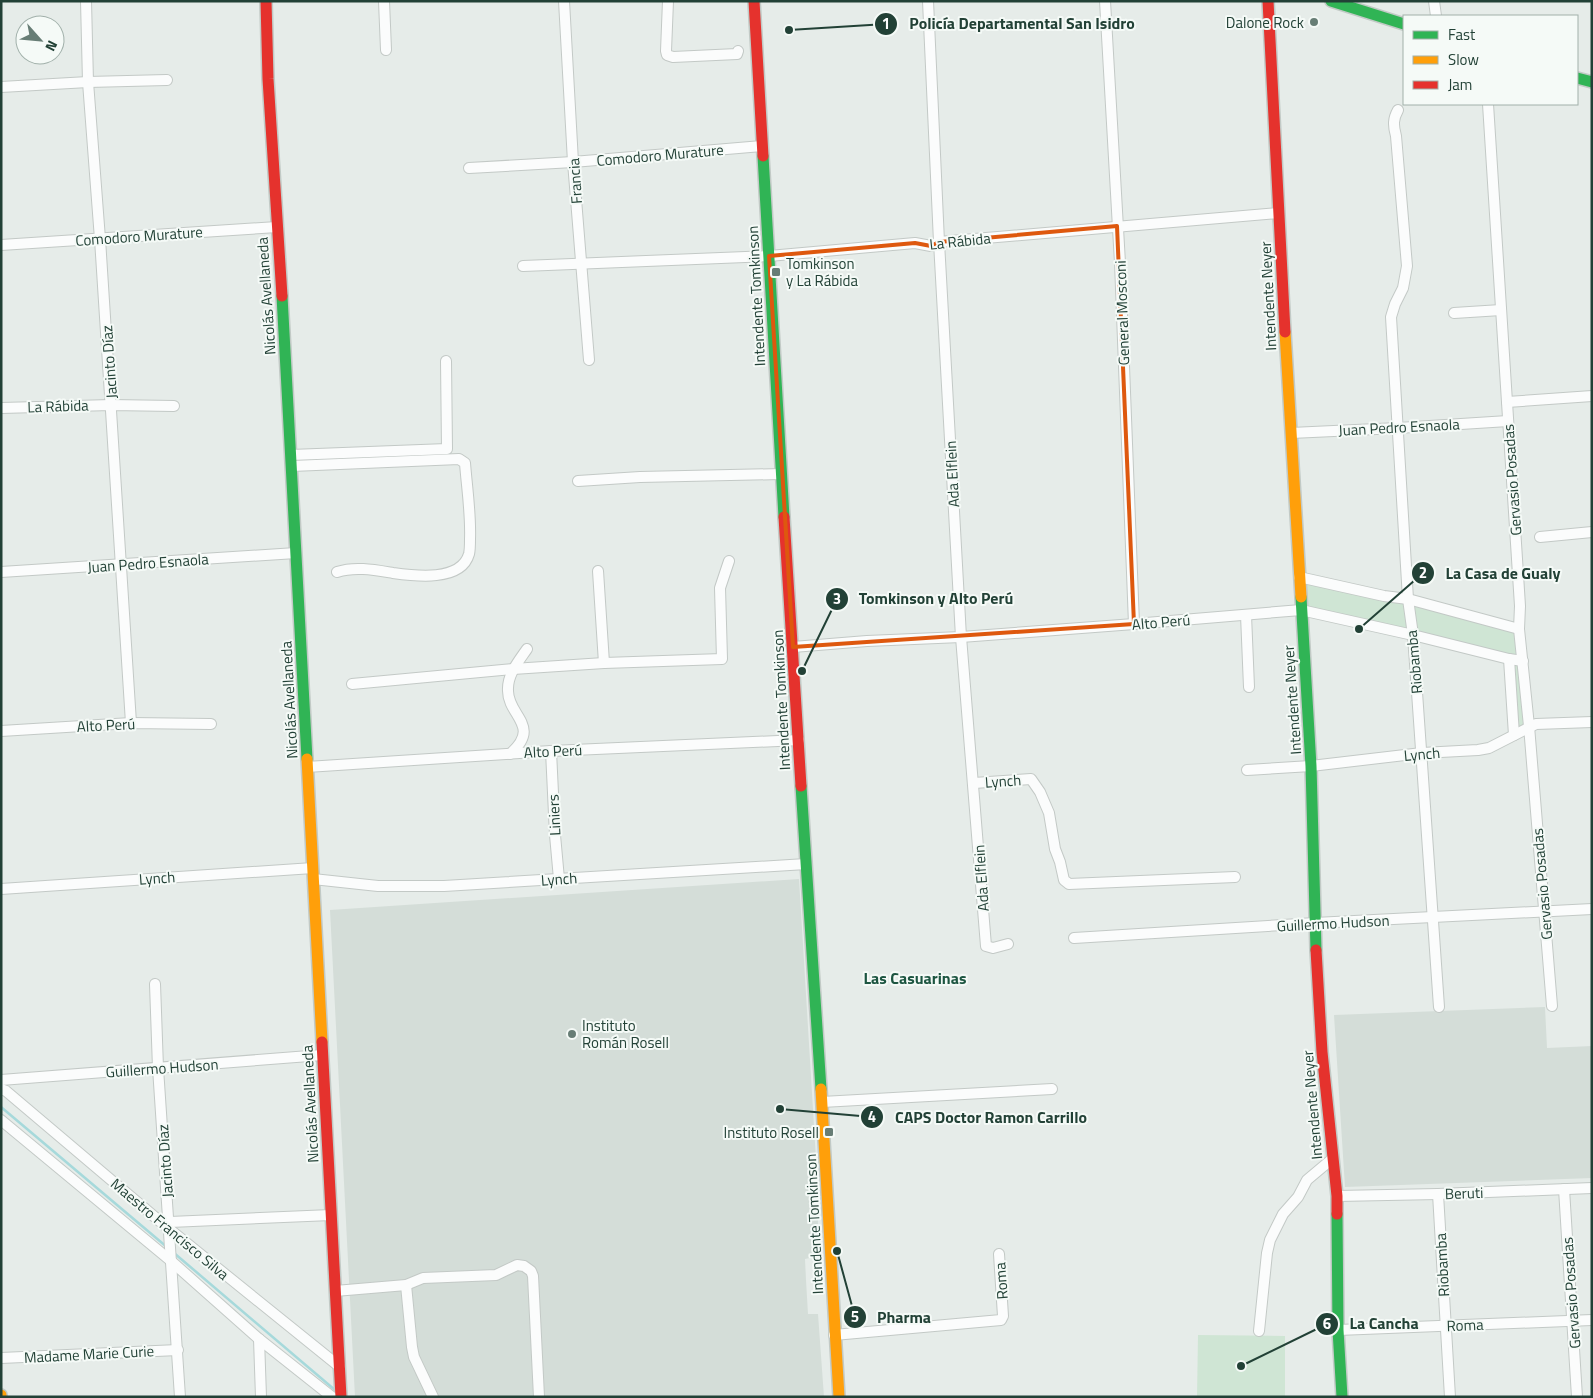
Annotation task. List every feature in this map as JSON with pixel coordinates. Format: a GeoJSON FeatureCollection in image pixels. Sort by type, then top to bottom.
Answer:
{"type":"FeatureCollection","features":[{"type":"Feature","properties":{"kind":"street","name":"Jacinto Díaz"},"geometry":{"type":"LineString","coordinates":[[86,1],[88,82],[100,238],[131,723]]}},
{"type":"Feature","properties":{"kind":"street","name":"Nicolás Avellaneda"},"geometry":{"type":"LineString","coordinates":[[266,1],[268,79],[292,460],[341,1397]]}},
{"type":"Feature","properties":{"kind":"street"},"geometry":{"type":"LineString","coordinates":[[384,1],[386,50]]}},
{"type":"Feature","properties":{"kind":"street","name":"Francia"},"geometry":{"type":"LineString","coordinates":[[564,1],[573,162],[589,360]]}},
{"type":"Feature","properties":{"kind":"street"},"geometry":{"type":"LineString","coordinates":[[668,1],[667,55],[673,58],[737,54],[738,51]]}},
{"type":"Feature","properties":{"kind":"street","name":"Intendente Tomkinson"},"geometry":{"type":"LineString","coordinates":[[754,1],[781,474],[822,1102],[838,1397]]}},
{"type":"Feature","properties":{"kind":"street","name":"Ada Elflein"},"geometry":{"type":"LineString","coordinates":[[928,1],[939,242],[961,636],[986,946],[993,948],[1008,944]]}},
{"type":"Feature","properties":{"kind":"street","name":"General Mosconi"},"geometry":{"type":"LineString","coordinates":[[1105,1],[1120,263],[1134,624]]}},
{"type":"Feature","properties":{"kind":"street","name":"Intendente Neyer"},"geometry":{"type":"LineString","coordinates":[[1268,1],[1278,213],[1311,766],[1315,923],[1322,1052],[1337,1196],[1338,1330],[1342,1397]]}},
{"type":"Feature","properties":{"kind":"street"},"geometry":{"type":"LineString","coordinates":[[1331,1],[1403,24]]}},
{"type":"Feature","properties":{"kind":"street"},"geometry":{"type":"LineString","coordinates":[[1434,1],[1436,15]]}},
{"type":"Feature","properties":{"kind":"street"},"geometry":{"type":"LineString","coordinates":[[1578,78],[1592,82]]}},
{"type":"Feature","properties":{"kind":"street"},"geometry":{"type":"LineString","coordinates":[[1,87],[167,80]]}},
{"type":"Feature","properties":{"kind":"street","name":"Gervasio Posadas"},"geometry":{"type":"LineString","coordinates":[[1488,105],[1520,606],[1519,629],[1529,726],[1552,1006]]}},
{"type":"Feature","properties":{"kind":"street","name":"Riobamba"},"geometry":{"type":"LineString","coordinates":[[1398,110],[1393,126],[1396,136],[1407,266],[1403,288],[1394,304],[1391,317],[1408,600],[1413,635],[1439,1007]]}},
{"type":"Feature","properties":{"kind":"street","name":"Comodoro Murature"},"geometry":{"type":"LineString","coordinates":[[469,168],[573,162],[762,146]]}},
{"type":"Feature","properties":{"kind":"street","name":"La Rábida"},"geometry":{"type":"LineString","coordinates":[[522,266],[768,256],[915,243],[931,246],[939,242],[1278,213]]}},
{"type":"Feature","properties":{"kind":"street","name":"Comodoro Murature"},"geometry":{"type":"LineString","coordinates":[[1,245],[276,227]]}},
{"type":"Feature","properties":{"kind":"street"},"geometry":{"type":"LineString","coordinates":[[1454,313],[1501,310]]}},
{"type":"Feature","properties":{"kind":"street"},"geometry":{"type":"LineString","coordinates":[[292,460],[447,449],[446,361]]}},
{"type":"Feature","properties":{"kind":"street"},"geometry":{"type":"LineString","coordinates":[[1506,402],[1592,396]]}},
{"type":"Feature","properties":{"kind":"street","name":"La Rábida"},"geometry":{"type":"LineString","coordinates":[[1,408],[111,405],[174,406]]}},
{"type":"Feature","properties":{"kind":"street","name":"Juan Pedro Esnaola"},"geometry":{"type":"LineString","coordinates":[[1291,433],[1508,421]]}},
{"type":"Feature","properties":{"kind":"street"},"geometry":{"type":"LineString","coordinates":[[292,460],[460,459],[464,462],[470,512],[470,532],[469,555],[462,565],[454,571],[438,575],[416,575],[368,569],[346,569],[337,572]]}},
{"type":"Feature","properties":{"kind":"street"},"geometry":{"type":"LineString","coordinates":[[578,481],[640,477],[781,474]]}},
{"type":"Feature","properties":{"kind":"street"},"geometry":{"type":"LineString","coordinates":[[1540,537],[1592,532]]}},
{"type":"Feature","properties":{"kind":"street","name":"Juan Pedro Esnaola"},"geometry":{"type":"LineString","coordinates":[[1,572],[296,553]]}},
{"type":"Feature","properties":{"kind":"street"},"geometry":{"type":"LineString","coordinates":[[352,684],[513,669],[604,663],[722,660],[720,588],[729,561]]}},
{"type":"Feature","properties":{"kind":"street"},"geometry":{"type":"LineString","coordinates":[[598,571],[604,663]]}},
{"type":"Feature","properties":{"kind":"street"},"geometry":{"type":"LineString","coordinates":[[1300,577],[1408,600],[1519,629]]}},
{"type":"Feature","properties":{"kind":"street","name":"Alto Perú"},"geometry":{"type":"LineString","coordinates":[[793,647],[867,640],[961,636],[1134,624],[1301,610],[1523,661]]}},
{"type":"Feature","properties":{"kind":"street"},"geometry":{"type":"LineString","coordinates":[[1246,614],[1248,687]]}},
{"type":"Feature","properties":{"kind":"street"},"geometry":{"type":"LineString","coordinates":[[510,754],[520,745],[524,734],[520,718],[508,693],[513,669],[527,649]]}},
{"type":"Feature","properties":{"kind":"street"},"geometry":{"type":"LineString","coordinates":[[1509,659],[1514,735]]}},
{"type":"Feature","properties":{"kind":"street","name":"Lynch"},"geometry":{"type":"LineString","coordinates":[[1247,770],[1311,766],[1478,750],[1489,748],[1536,724],[1592,722]]}},
{"type":"Feature","properties":{"kind":"street","name":"Alto Perú"},"geometry":{"type":"LineString","coordinates":[[1,731],[131,723],[211,724]]}},
{"type":"Feature","properties":{"kind":"street","name":"Alto Perú"},"geometry":{"type":"LineString","coordinates":[[307,767],[551,751],[799,740]]}},
{"type":"Feature","properties":{"kind":"street","name":"Liniers"},"geometry":{"type":"LineString","coordinates":[[551,751],[559,878]]}},
{"type":"Feature","properties":{"kind":"street","name":"Lynch"},"geometry":{"type":"LineString","coordinates":[[974,783],[1031,779],[1040,792],[1049,813],[1055,849],[1064,880],[1069,884],[1235,877]]}},
{"type":"Feature","properties":{"kind":"street","name":"Lynch"},"geometry":{"type":"LineString","coordinates":[[1,889],[313,874],[378,886],[444,886],[806,864]]}},
{"type":"Feature","properties":{"kind":"street","name":"Guillermo Hudson"},"geometry":{"type":"LineString","coordinates":[[1074,938],[1315,923],[1592,910]]}},
{"type":"Feature","properties":{"kind":"street","name":"Jacinto Díaz"},"geometry":{"type":"LineString","coordinates":[[155,984],[158,1068],[180,1397]]}},
{"type":"Feature","properties":{"kind":"street","name":"Guillermo Hudson"},"geometry":{"type":"LineString","coordinates":[[1,1080],[322,1055]]}},
{"type":"Feature","properties":{"kind":"street","name":"Maestro Francisco Silva"},"geometry":{"type":"LineString","coordinates":[[1,1089],[6,1091],[169,1229],[340,1367]]}},
{"type":"Feature","properties":{"kind":"street"},"geometry":{"type":"LineString","coordinates":[[822,1102],[1052,1089]]}},
{"type":"Feature","properties":{"kind":"street","name":"Maestro Francisco Silva"},"geometry":{"type":"LineString","coordinates":[[1,1120],[171,1257],[259,1339],[332,1397]]}},
{"type":"Feature","properties":{"kind":"street"},"geometry":{"type":"LineString","coordinates":[[1259,1331],[1270,1240],[1283,1214],[1298,1197],[1307,1180],[1332,1159]]}},
{"type":"Feature","properties":{"kind":"street","name":"Beruti"},"geometry":{"type":"LineString","coordinates":[[1337,1196],[1592,1188]]}},
{"type":"Feature","properties":{"kind":"street","name":"Gervasio Posadas"},"geometry":{"type":"LineString","coordinates":[[1564,1189],[1577,1397]]}},
{"type":"Feature","properties":{"kind":"street","name":"Riobamba"},"geometry":{"type":"LineString","coordinates":[[1438,1194],[1450,1397]]}},
{"type":"Feature","properties":{"kind":"street"},"geometry":{"type":"LineString","coordinates":[[169,1229],[331,1215]]}},
{"type":"Feature","properties":{"kind":"street","name":"Roma"},"geometry":{"type":"LineString","coordinates":[[834,1335],[1001,1320],[1003,1316],[999,1254]]}},
{"type":"Feature","properties":{"kind":"street"},"geometry":{"type":"LineString","coordinates":[[335,1291],[406,1285],[423,1278],[496,1275],[517,1265],[524,1266],[532,1271],[539,1397]]}},
{"type":"Feature","properties":{"kind":"street"},"geometry":{"type":"LineString","coordinates":[[406,1285],[414,1357],[433,1397]]}},
{"type":"Feature","properties":{"kind":"street","name":"Roma"},"geometry":{"type":"LineString","coordinates":[[1338,1330],[1592,1320]]}},
{"type":"Feature","properties":{"kind":"street"},"geometry":{"type":"LineString","coordinates":[[259,1339],[261,1397]]}},
{"type":"Feature","properties":{"kind":"street","name":"Madame Marie Curie"},"geometry":{"type":"LineString","coordinates":[[1,1358],[178,1350]]}},
{"type":"Feature","properties":{"kind":"highlighted area"},"geometry":{"type":"Polygon","coordinates":[[[1117,226],[1134,624],[793,647],[769,256],[915,243],[931,246],[939,242],[1117,226]]]}},
{"type":"Feature","properties":{"kind":"shaded area"},"geometry":{"type":"Polygon","coordinates":[[[799,879],[816,1159],[819,1256],[805,1259],[806,1280],[808,1314],[818,1314],[824,1397],[355,1397],[330,910],[799,879]]]}},
{"type":"Feature","properties":{"kind":"shaded area"},"geometry":{"type":"Polygon","coordinates":[[[1545,1007],[1547,1048],[1592,1046],[1592,1178],[1345,1187],[1334,1015],[1545,1007]]]}},
{"type":"Feature","properties":{"kind":"green space"},"geometry":{"type":"Polygon","coordinates":[[[1299,577],[1519,629],[1529,726],[1514,735],[1508,659],[1301,610],[1299,577]]]}},
{"type":"Feature","properties":{"kind":"green space"},"geometry":{"type":"Polygon","coordinates":[[[1198,1335],[1285,1336],[1285,1397],[1197,1397],[1198,1335]]]}},
{"type":"Feature","properties":{"kind":"waterway"},"geometry":{"type":"LineString","coordinates":[[1,1107],[168,1248]]}},
{"type":"Feature","properties":{"kind":"waterway"},"geometry":{"type":"LineString","coordinates":[[174,1253],[335,1390]]}},
{"type":"Feature","properties":{"kind":"traffic: fast"},"geometry":{"type":"LineString","coordinates":[[1331,1],[1403,24]]}},
{"type":"Feature","properties":{"kind":"traffic: fast"},"geometry":{"type":"LineString","coordinates":[[1578,78],[1592,82]]}},
{"type":"Feature","properties":{"kind":"traffic: fast"},"geometry":{"type":"LineString","coordinates":[[763,156],[784,517]]}},
{"type":"Feature","properties":{"kind":"traffic: fast"},"geometry":{"type":"LineString","coordinates":[[282,296],[307,759]]}},
{"type":"Feature","properties":{"kind":"traffic: fast"},"geometry":{"type":"LineString","coordinates":[[1301,597],[1311,766],[1316,950]]}},
{"type":"Feature","properties":{"kind":"traffic: fast"},"geometry":{"type":"LineString","coordinates":[[801,786],[821,1089]]}},
{"type":"Feature","properties":{"kind":"traffic: fast"},"geometry":{"type":"LineString","coordinates":[[1337,1214],[1338,1330],[1342,1397]]}},
{"type":"Feature","properties":{"kind":"traffic: slow"},"geometry":{"type":"LineString","coordinates":[[1285,332],[1301,597]]}},
{"type":"Feature","properties":{"kind":"traffic: slow"},"geometry":{"type":"LineString","coordinates":[[307,759],[322,1042]]}},
{"type":"Feature","properties":{"kind":"traffic: slow"},"geometry":{"type":"LineString","coordinates":[[821,1089],[839,1397]]}},
{"type":"Feature","properties":{"kind":"traffic: jam"},"geometry":{"type":"LineString","coordinates":[[266,1],[268,79],[282,296]]}},
{"type":"Feature","properties":{"kind":"traffic: jam"},"geometry":{"type":"LineString","coordinates":[[754,1],[763,156]]}},
{"type":"Feature","properties":{"kind":"traffic: jam"},"geometry":{"type":"LineString","coordinates":[[1268,1],[1285,332]]}},
{"type":"Feature","properties":{"kind":"traffic: jam"},"geometry":{"type":"LineString","coordinates":[[784,517],[801,786]]}},
{"type":"Feature","properties":{"kind":"traffic: jam"},"geometry":{"type":"LineString","coordinates":[[1316,950],[1322,1052],[1337,1196],[1337,1214]]}},
{"type":"Feature","properties":{"kind":"traffic: jam"},"geometry":{"type":"LineString","coordinates":[[322,1042],[341,1397]]}},
{"type":"Feature","properties":{"kind":"place","name":"Dalone Rock"},"geometry":{"type":"Point","coordinates":[1314,22]}},
{"type":"Feature","properties":{"kind":"place","name":"Policía Departamental San Isidro"},"geometry":{"type":"Point","coordinates":[789,30]}},
{"type":"Feature","properties":{"kind":"place","name":"Tomkinson y La Rábida"},"geometry":{"type":"Point","coordinates":[776,272]}},
{"type":"Feature","properties":{"kind":"place","name":"La Casa de Gualy"},"geometry":{"type":"Point","coordinates":[1359,629]}},
{"type":"Feature","properties":{"kind":"place","name":"Tomkinson y Alto Perú"},"geometry":{"type":"Point","coordinates":[802,671]}},
{"type":"Feature","properties":{"kind":"place","name":"Instituto Román Rosell"},"geometry":{"type":"Point","coordinates":[572,1034]}},
{"type":"Feature","properties":{"kind":"place","name":"CAPS Doctor Ramon Carrillo"},"geometry":{"type":"Point","coordinates":[780,1109]}},
{"type":"Feature","properties":{"kind":"place","name":"Instituto Rosell"},"geometry":{"type":"Point","coordinates":[829,1132]}},
{"type":"Feature","properties":{"kind":"place","name":"Pharma"},"geometry":{"type":"Point","coordinates":[837,1251]}},
{"type":"Feature","properties":{"kind":"place","name":"La Cancha"},"geometry":{"type":"Point","coordinates":[1241,1366]}},
{"type":"Feature","properties":{"kind":"district","name":"Las Casuarinas"},"geometry":{"type":"Point","coordinates":[915,978]}}]}
